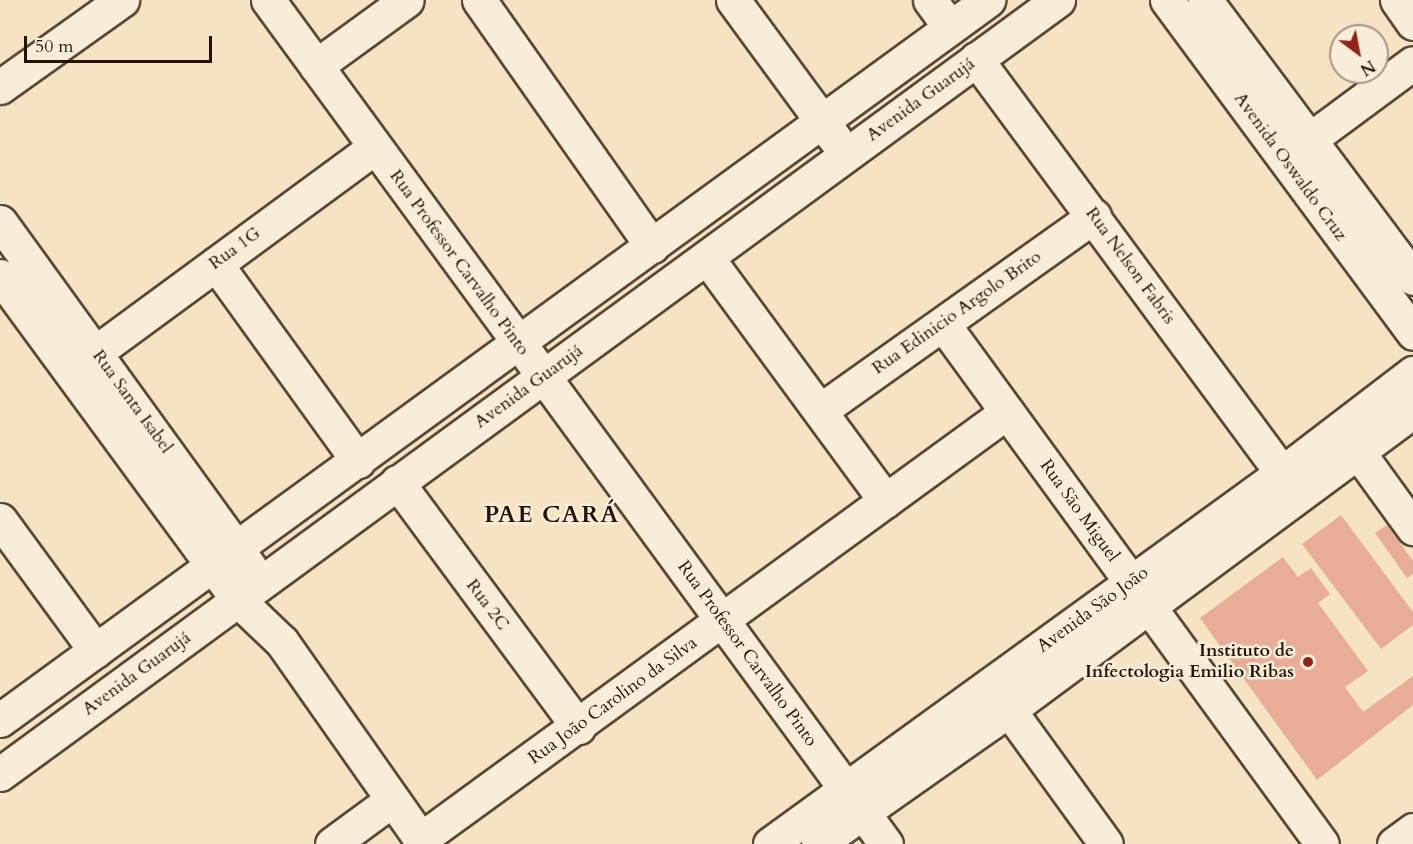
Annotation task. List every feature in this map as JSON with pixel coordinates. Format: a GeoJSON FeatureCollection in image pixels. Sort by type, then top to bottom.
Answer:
{"type":"FeatureCollection","features":[{"type":"Feature","properties":{"kind":"street","name":"Rua Professor Carvalho Pinto"},"geometry":{"type":"LineString","coordinates":[[268,0],[886,844]]}},
{"type":"Feature","properties":{"kind":"street"},"geometry":{"type":"LineString","coordinates":[[316,66],[407,0]]}},
{"type":"Feature","properties":{"kind":"street"},"geometry":{"type":"LineString","coordinates":[[479,0],[652,246]]}},
{"type":"Feature","properties":{"kind":"street"},"geometry":{"type":"LineString","coordinates":[[733,0],[847,154]]}},
{"type":"Feature","properties":{"kind":"street"},"geometry":{"type":"LineString","coordinates":[[930,0],[950,28]]}},
{"type":"Feature","properties":{"kind":"street"},"geometry":{"type":"LineString","coordinates":[[0,720],[226,558],[988,0]]}},
{"type":"Feature","properties":{"kind":"street","name":"Avenida Guarujá"},"geometry":{"type":"LineString","coordinates":[[0,774],[397,482],[708,259],[1058,0]]}},
{"type":"Feature","properties":{"kind":"street","name":"Avenida Oswaldo Cruz"},"geometry":{"type":"LineString","coordinates":[[1167,0],[1413,333]]}},
{"type":"Feature","properties":{"kind":"street","name":"Avenida Oswaldo Cruz"},"geometry":{"type":"LineString","coordinates":[[1205,0],[1413,278]]}},
{"type":"Feature","properties":{"kind":"street"},"geometry":{"type":"LineString","coordinates":[[1396,0],[1413,23]]}},
{"type":"Feature","properties":{"kind":"street"},"geometry":{"type":"LineString","coordinates":[[0,87],[104,5]]}},
{"type":"Feature","properties":{"kind":"street","name":"Rua Nelson Fabris"},"geometry":{"type":"LineString","coordinates":[[976,59],[1282,473]]}},
{"type":"Feature","properties":{"kind":"street"},"geometry":{"type":"LineString","coordinates":[[1310,140],[1413,63]]}},
{"type":"Feature","properties":{"kind":"street","name":"Rua 1G"},"geometry":{"type":"LineString","coordinates":[[96,352],[375,147]]}},
{"type":"Feature","properties":{"kind":"street","name":"Rua Edinicio Argolo Brito"},"geometry":{"type":"LineString","coordinates":[[821,410],[1094,216]]}},
{"type":"Feature","properties":{"kind":"street","name":"Rua Santa Isabel"},"geometry":{"type":"LineString","coordinates":[[0,222],[96,352],[226,558],[422,842]]}},
{"type":"Feature","properties":{"kind":"street"},"geometry":{"type":"LineString","coordinates":[[708,259],[886,501]]}},
{"type":"Feature","properties":{"kind":"street"},"geometry":{"type":"LineString","coordinates":[[216,264],[358,461]]}},
{"type":"Feature","properties":{"kind":"street","name":"Rua Santa Isabel"},"geometry":{"type":"LineString","coordinates":[[0,276],[226,558]]}},
{"type":"Feature","properties":{"kind":"street","name":"Rua São Miguel"},"geometry":{"type":"LineString","coordinates":[[943,324],[1322,844]]}},
{"type":"Feature","properties":{"kind":"street","name":"Avenida São João"},"geometry":{"type":"LineString","coordinates":[[770,844],[854,800],[1009,710],[1282,473],[1413,373]]}},
{"type":"Feature","properties":{"kind":"street","name":"Avenida São João"},"geometry":{"type":"LineString","coordinates":[[818,844],[854,800],[1140,594],[1358,452],[1413,411]]}},
{"type":"Feature","properties":{"kind":"street","name":"Rua João Carolino da Silva"},"geometry":{"type":"LineString","coordinates":[[422,842],[1007,412]]}},
{"type":"Feature","properties":{"kind":"street"},"geometry":{"type":"LineString","coordinates":[[1358,452],[1413,528]]}},
{"type":"Feature","properties":{"kind":"street","name":"Rua 2C"},"geometry":{"type":"LineString","coordinates":[[397,482],[578,727]]}},
{"type":"Feature","properties":{"kind":"street"},"geometry":{"type":"LineString","coordinates":[[2,527],[96,651]]}},
{"type":"Feature","properties":{"kind":"street"},"geometry":{"type":"LineString","coordinates":[[1009,710],[1106,844]]}},
{"type":"Feature","properties":{"kind":"street"},"geometry":{"type":"LineString","coordinates":[[332,844],[392,800]]}},
{"type":"Feature","properties":{"kind":"street"},"geometry":{"type":"LineString","coordinates":[[1394,844],[1413,830]]}},
{"type":"Feature","properties":{"kind":"building"},"geometry":{"type":"Polygon","coordinates":[[[1341,515],[1413,612],[1413,625],[1381,649],[1302,544],[1341,515]]]}},
{"type":"Feature","properties":{"kind":"building"},"geometry":{"type":"Polygon","coordinates":[[[1387,525],[1413,561],[1413,574],[1407,578],[1375,533],[1387,525]]]}},
{"type":"Feature","properties":{"kind":"building"},"geometry":{"type":"Polygon","coordinates":[[[1283,557],[1298,577],[1311,568],[1330,594],[1318,603],[1368,671],[1345,687],[1363,712],[1413,676],[1413,705],[1317,780],[1200,618],[1283,557]]]}},
{"type":"Feature","properties":{"kind":"place","name":"Instituto de Infectologia Emilio Ribas"},"geometry":{"type":"Point","coordinates":[1308,662]}},
{"type":"Feature","properties":{"kind":"district","name":"PAE CARÁ"},"geometry":{"type":"Point","coordinates":[552,515]}}]}
